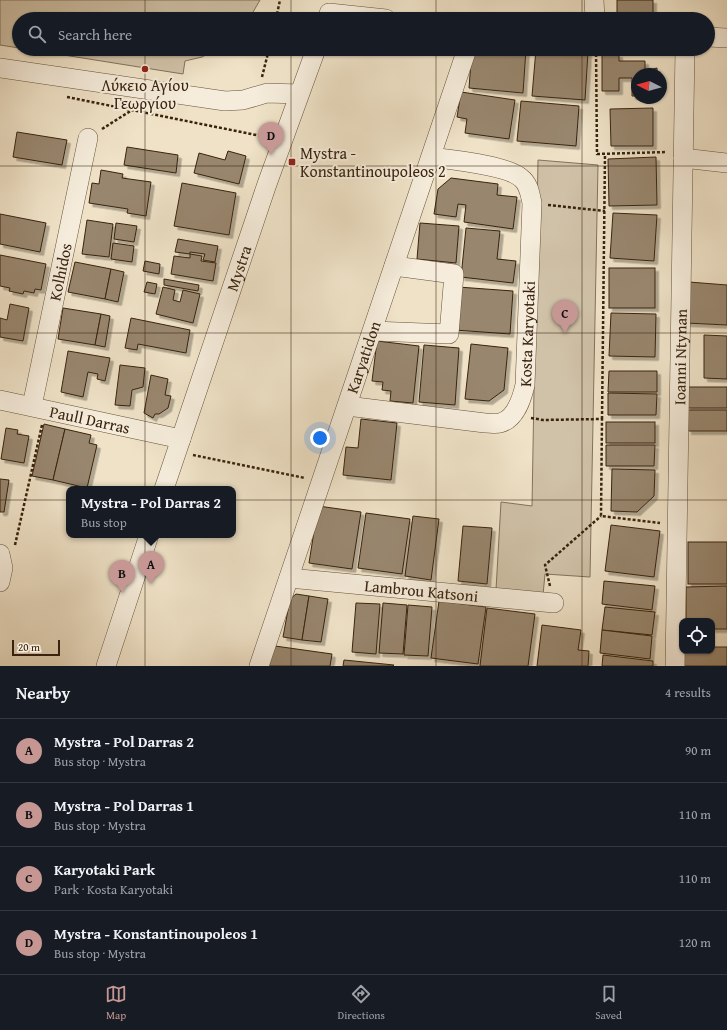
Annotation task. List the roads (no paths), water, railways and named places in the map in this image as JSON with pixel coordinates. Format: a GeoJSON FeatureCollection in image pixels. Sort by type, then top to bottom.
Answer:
{"type":"FeatureCollection","features":[{"type":"Feature","properties":{"kind":"street"},"geometry":{"type":"LineString","coordinates":[[594,0],[595,12]]}},
{"type":"Feature","properties":{"kind":"street"},"geometry":{"type":"LineString","coordinates":[[715,37],[727,38]]}},
{"type":"Feature","properties":{"kind":"street","name":"Mystra"},"geometry":{"type":"LineString","coordinates":[[165,486],[264,192],[313,56]]}},
{"type":"Feature","properties":{"kind":"street","name":"Karyatidon"},"geometry":{"type":"LineString","coordinates":[[260,666],[465,56]]}},
{"type":"Feature","properties":{"kind":"street","name":"Ioanni Ntynan"},"geometry":{"type":"LineString","coordinates":[[674,666],[685,56]]}},
{"type":"Feature","properties":{"kind":"street"},"geometry":{"type":"LineString","coordinates":[[0,68],[225,101],[243,100],[267,93],[299,94]]}},
{"type":"Feature","properties":{"kind":"street","name":"Kolhidos"},"geometry":{"type":"LineString","coordinates":[[39,408],[88,138]]}},
{"type":"Feature","properties":{"kind":"street"},"geometry":{"type":"LineString","coordinates":[[683,155],[727,163]]}},
{"type":"Feature","properties":{"kind":"street","name":"Kosta Karyotaki"},"geometry":{"type":"LineString","coordinates":[[347,406],[485,423],[502,422],[513,414],[522,400],[525,385],[532,203],[530,189],[522,178],[510,170],[431,157]]}},
{"type":"Feature","properties":{"kind":"street"},"geometry":{"type":"LineString","coordinates":[[372,331],[449,334],[454,274],[394,266]]}},
{"type":"Feature","properties":{"kind":"street","name":"Paull Darras"},"geometry":{"type":"LineString","coordinates":[[0,400],[39,408],[179,445]]}},
{"type":"Feature","properties":{"kind":"street"},"geometry":{"type":"LineString","coordinates":[[106,666],[148,538]]}},
{"type":"Feature","properties":{"kind":"street"},"geometry":{"type":"LineString","coordinates":[[0,554],[3,568],[0,582]]}},
{"type":"Feature","properties":{"kind":"street","name":"Lambrou Katsoni"},"geometry":{"type":"LineString","coordinates":[[289,578],[554,603]]}},
{"type":"Feature","properties":{"kind":"place","name":"Λύκειο Αγίου Γεωργίου"},"geometry":{"type":"Point","coordinates":[145,69]}},
{"type":"Feature","properties":{"kind":"place","name":"Mystra - Konstantinoupoleos 1"},"geometry":{"type":"Point","coordinates":[271,155]}},
{"type":"Feature","properties":{"kind":"place","name":"Mystra - Konstantinoupoleos 2"},"geometry":{"type":"Point","coordinates":[292,162]}},
{"type":"Feature","properties":{"kind":"place","name":"Karyotaki Park"},"geometry":{"type":"Point","coordinates":[565,333]}},
{"type":"Feature","properties":{"kind":"place","name":"Mystra - Pol Darras 2"},"geometry":{"type":"Point","coordinates":[151,584]}},
{"type":"Feature","properties":{"kind":"place","name":"Mystra - Pol Darras 1"},"geometry":{"type":"Point","coordinates":[122,593]}}]}
